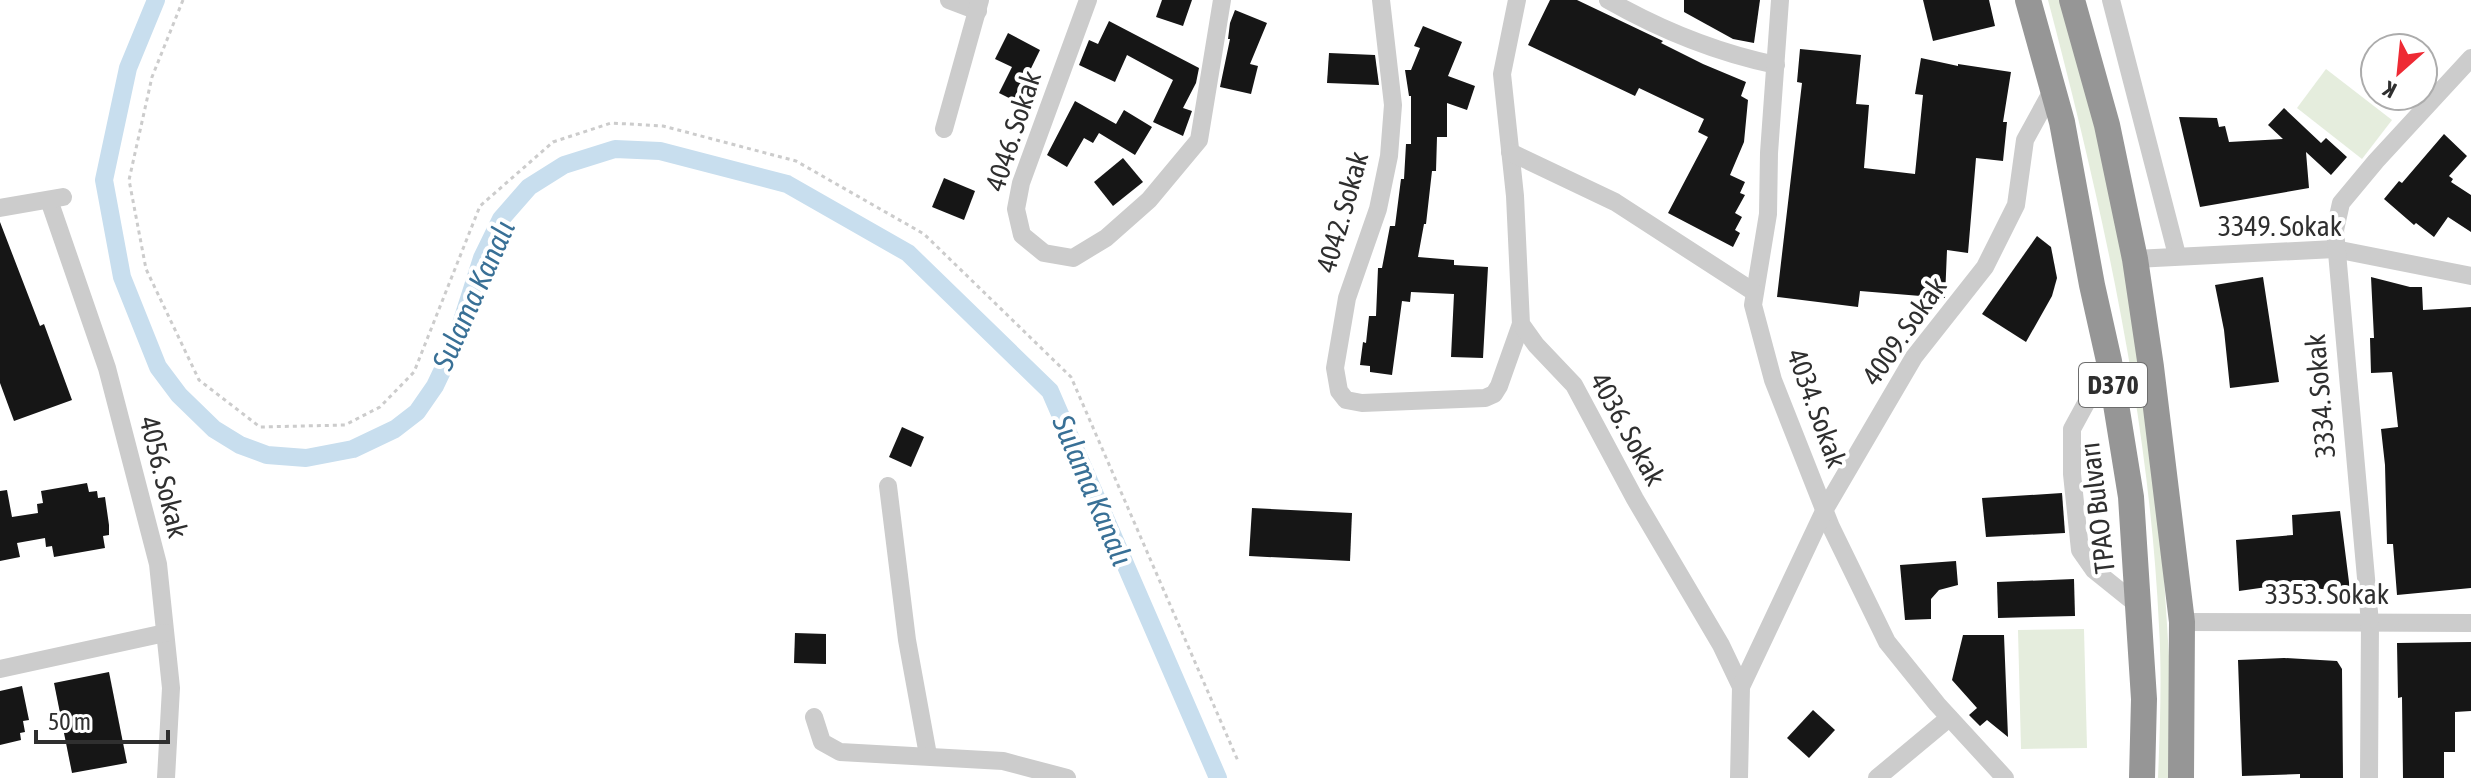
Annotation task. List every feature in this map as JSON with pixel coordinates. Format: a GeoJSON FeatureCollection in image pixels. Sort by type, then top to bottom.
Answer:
{"type":"FeatureCollection","features":[{"type":"Feature","properties":{"kind":"highway","name":"TPAO Bulvarı"},"geometry":{"type":"LineString","coordinates":[[2028,0],[2062,122],[2109,361],[2131,497],[2144,699],[2142,778]]}},
{"type":"Feature","properties":{"kind":"highway","name":"D370"},"geometry":{"type":"LineString","coordinates":[[2072,0],[2107,125],[2135,259],[2182,622],[2181,778]]}},
{"type":"Feature","properties":{"kind":"street"},"geometry":{"type":"LineString","coordinates":[[944,129],[979,5],[949,0]]}},
{"type":"Feature","properties":{"kind":"street","name":"4046. Sokak"},"geometry":{"type":"LineString","coordinates":[[1088,0],[1021,183],[1016,209],[1022,235],[1044,253],[1073,258],[1106,238],[1149,200],[1199,140],[1222,0]]}},
{"type":"Feature","properties":{"kind":"street","name":"4042. Sokak"},"geometry":{"type":"LineString","coordinates":[[1381,0],[1393,105],[1389,156],[1378,209],[1347,298],[1335,368],[1339,391],[1346,400],[1362,403],[1485,398],[1494,394],[1499,386],[1521,324]]}},
{"type":"Feature","properties":{"kind":"street"},"geometry":{"type":"LineString","coordinates":[[1517,0],[1502,74],[1515,196],[1521,324]]}},
{"type":"Feature","properties":{"kind":"street"},"geometry":{"type":"LineString","coordinates":[[1608,0],[1634,15],[1743,58],[1776,65]]}},
{"type":"Feature","properties":{"kind":"street","name":"4034. Sokak"},"geometry":{"type":"LineString","coordinates":[[1780,0],[1769,153],[1768,214],[1753,305],[1773,380],[1831,527],[1887,642],[1949,718],[2005,778]]}},
{"type":"Feature","properties":{"kind":"street"},"geometry":{"type":"LineString","coordinates":[[2111,0],[2177,255]]}},
{"type":"Feature","properties":{"kind":"street","name":"3334. Sokak"},"geometry":{"type":"LineString","coordinates":[[2369,778],[2370,623],[2335,230],[2341,203],[2471,58]]}},
{"type":"Feature","properties":{"kind":"street","name":"4009. Sokak"},"geometry":{"type":"LineString","coordinates":[[1741,687],[1825,509],[1914,357],[1985,267],[2016,205],[2025,140],[2053,89]]}},
{"type":"Feature","properties":{"kind":"street"},"geometry":{"type":"LineString","coordinates":[[1510,152],[1615,202],[1754,292]]}},
{"type":"Feature","properties":{"kind":"street","name":"4056. Sokak"},"geometry":{"type":"LineString","coordinates":[[0,208],[56,198],[107,368],[158,564],[171,688],[166,778]]}},
{"type":"Feature","properties":{"kind":"street","name":"3349. Sokak"},"geometry":{"type":"LineString","coordinates":[[2135,259],[2335,249],[2471,276]]}},
{"type":"Feature","properties":{"kind":"street","name":"4036. Sokak"},"geometry":{"type":"LineString","coordinates":[[1521,324],[1536,345],[1574,385],[1635,499],[1721,645],[1741,687]]}},
{"type":"Feature","properties":{"kind":"street"},"geometry":{"type":"LineString","coordinates":[[2109,361],[2072,429],[2072,474],[2080,550],[2094,570],[2140,607]]}},
{"type":"Feature","properties":{"kind":"street"},"geometry":{"type":"LineString","coordinates":[[888,486],[905,626],[928,755]]}},
{"type":"Feature","properties":{"kind":"street","name":"3353. Sokak"},"geometry":{"type":"LineString","coordinates":[[2182,622],[2471,623]]}},
{"type":"Feature","properties":{"kind":"street"},"geometry":{"type":"LineString","coordinates":[[0,669],[165,633]]}},
{"type":"Feature","properties":{"kind":"street"},"geometry":{"type":"LineString","coordinates":[[1739,778],[1741,687]]}},
{"type":"Feature","properties":{"kind":"street"},"geometry":{"type":"LineString","coordinates":[[814,717],[822,742],[840,752],[1003,761],[1067,778]]}},
{"type":"Feature","properties":{"kind":"street"},"geometry":{"type":"LineString","coordinates":[[1877,778],[1949,718]]}},
{"type":"Feature","properties":{"kind":"path"},"geometry":{"type":"LineString","coordinates":[[183,0],[152,77],[129,180],[146,269],[199,380],[260,427],[345,425],[380,407],[414,372],[480,206],[553,142],[611,123],[663,126],[796,161],[924,234],[1071,377],[1238,761]]}},
{"type":"Feature","properties":{"kind":"green space"},"geometry":{"type":"Polygon","coordinates":[[[2048,0],[2060,0],[2090,104],[2127,279],[2161,529],[2169,657],[2169,778],[2158,778],[2159,626],[2154,547],[2134,389],[2087,154],[2048,0]]]}},
{"type":"Feature","properties":{"kind":"green space"},"geometry":{"type":"Polygon","coordinates":[[[2326,69],[2359,94],[2359,112],[2382,112],[2392,120],[2362,159],[2297,108],[2326,69]]]}},
{"type":"Feature","properties":{"kind":"green space"},"geometry":{"type":"Polygon","coordinates":[[[2084,629],[2087,748],[2021,749],[2018,630],[2084,629]]]}},
{"type":"Feature","properties":{"kind":"building"},"geometry":{"type":"Polygon","coordinates":[[[1162,0],[1192,0],[1183,26],[1156,17],[1162,0]]]}},
{"type":"Feature","properties":{"kind":"building"},"geometry":{"type":"Polygon","coordinates":[[[1550,0],[1577,0],[1703,64],[1746,82],[1741,96],[1748,100],[1744,142],[1730,175],[1745,182],[1740,193],[1745,195],[1735,213],[1742,217],[1735,230],[1740,233],[1733,247],[1668,213],[1708,137],[1698,132],[1704,119],[1639,88],[1635,96],[1528,45],[1550,0]]]}},
{"type":"Feature","properties":{"kind":"building"},"geometry":{"type":"Polygon","coordinates":[[[1684,0],[1760,0],[1754,43],[1733,39],[1684,12],[1684,0]]]}},
{"type":"Feature","properties":{"kind":"building"},"geometry":{"type":"Polygon","coordinates":[[[1923,0],[1989,0],[1995,26],[1933,41],[1923,0]]]}},
{"type":"Feature","properties":{"kind":"building"},"geometry":{"type":"Polygon","coordinates":[[[1235,10],[1267,23],[1250,64],[1258,66],[1251,94],[1220,87],[1230,39],[1230,23],[1235,10]]]}},
{"type":"Feature","properties":{"kind":"building"},"geometry":{"type":"Polygon","coordinates":[[[1109,21],[1199,68],[1196,83],[1183,108],[1192,111],[1183,136],[1153,122],[1173,80],[1127,55],[1115,82],[1079,65],[1089,40],[1098,44],[1109,21]]]}},
{"type":"Feature","properties":{"kind":"building"},"geometry":{"type":"Polygon","coordinates":[[[1423,26],[1462,42],[1448,76],[1475,86],[1467,110],[1447,103],[1447,137],[1437,137],[1436,171],[1432,171],[1426,224],[1418,257],[1454,260],[1454,265],[1488,267],[1483,358],[1451,357],[1454,294],[1411,292],[1410,302],[1402,301],[1392,375],[1370,372],[1370,366],[1360,365],[1369,316],[1376,316],[1378,268],[1382,268],[1390,226],[1395,226],[1401,179],[1404,179],[1406,144],[1411,144],[1411,96],[1405,70],[1411,70],[1420,48],[1414,46],[1423,26]]]}},
{"type":"Feature","properties":{"kind":"building"},"geometry":{"type":"Polygon","coordinates":[[[1008,33],[1040,50],[1015,101],[999,93],[1012,67],[995,59],[1008,33]]]}},
{"type":"Feature","properties":{"kind":"building"},"geometry":{"type":"Polygon","coordinates":[[[1800,49],[1861,55],[1856,104],[1869,105],[1864,168],[1915,174],[1923,95],[1915,94],[1921,58],[2011,72],[2003,122],[2007,122],[2003,161],[1976,158],[1968,253],[1947,250],[1945,298],[1860,291],[1858,307],[1777,297],[1802,83],[1797,82],[1800,49]]]}},
{"type":"Feature","properties":{"kind":"building"},"geometry":{"type":"Polygon","coordinates":[[[1329,53],[1375,55],[1379,85],[1327,83],[1329,53]]]}},
{"type":"Feature","properties":{"kind":"building"},"geometry":{"type":"Polygon","coordinates":[[[1075,101],[1116,124],[1124,110],[1152,127],[1135,155],[1099,133],[1093,143],[1084,138],[1067,167],[1047,155],[1075,101]]]}},
{"type":"Feature","properties":{"kind":"building"},"geometry":{"type":"Polygon","coordinates":[[[2284,108],[2321,143],[2326,138],[2347,157],[2331,175],[2306,152],[2309,188],[2200,207],[2179,117],[2217,118],[2219,127],[2225,126],[2229,142],[2283,139],[2268,125],[2284,108]]]}},
{"type":"Feature","properties":{"kind":"building"},"geometry":{"type":"Polygon","coordinates":[[[2444,134],[2467,156],[2449,176],[2453,179],[2451,182],[2471,195],[2471,232],[2448,217],[2434,237],[2416,223],[2414,225],[2384,199],[2444,134]]]}},
{"type":"Feature","properties":{"kind":"building"},"geometry":{"type":"Polygon","coordinates":[[[1123,158],[1143,182],[1113,206],[1094,182],[1123,158]]]}},
{"type":"Feature","properties":{"kind":"building"},"geometry":{"type":"Polygon","coordinates":[[[944,178],[975,191],[964,220],[932,207],[944,178]]]}},
{"type":"Feature","properties":{"kind":"building"},"geometry":{"type":"Polygon","coordinates":[[[0,222],[40,326],[44,324],[72,400],[14,421],[0,383],[0,222]]]}},
{"type":"Feature","properties":{"kind":"building"},"geometry":{"type":"Polygon","coordinates":[[[2037,236],[2051,247],[2057,278],[2052,296],[2026,342],[1982,314],[2037,236]]]}},
{"type":"Feature","properties":{"kind":"building"},"geometry":{"type":"Polygon","coordinates":[[[2263,277],[2279,382],[2230,388],[2224,330],[2215,285],[2263,277]]]}},
{"type":"Feature","properties":{"kind":"building"},"geometry":{"type":"Polygon","coordinates":[[[2371,277],[2422,287],[2423,310],[2471,307],[2471,588],[2397,595],[2393,544],[2387,544],[2381,429],[2398,427],[2392,372],[2371,373],[2370,338],[2374,338],[2371,277]]]}},
{"type":"Feature","properties":{"kind":"building"},"geometry":{"type":"Polygon","coordinates":[[[902,427],[924,437],[911,467],[889,457],[902,427]]]}},
{"type":"Feature","properties":{"kind":"building"},"geometry":{"type":"Polygon","coordinates":[[[87,483],[89,492],[97,491],[98,498],[105,497],[109,535],[103,536],[105,548],[54,557],[52,546],[46,547],[45,538],[17,543],[20,557],[0,561],[0,491],[7,490],[12,517],[38,513],[37,504],[43,503],[41,491],[87,483]]]}},
{"type":"Feature","properties":{"kind":"building"},"geometry":{"type":"Polygon","coordinates":[[[2062,493],[2065,533],[1986,537],[1982,498],[2062,493]]]}},
{"type":"Feature","properties":{"kind":"building"},"geometry":{"type":"Polygon","coordinates":[[[1252,508],[1352,513],[1350,561],[1249,556],[1252,508]]]}},
{"type":"Feature","properties":{"kind":"building"},"geometry":{"type":"Polygon","coordinates":[[[2340,511],[2350,590],[2321,589],[2303,582],[2239,591],[2236,540],[2293,535],[2292,515],[2340,511]]]}},
{"type":"Feature","properties":{"kind":"building"},"geometry":{"type":"Polygon","coordinates":[[[1956,561],[1958,585],[1939,590],[1931,599],[1931,619],[1905,620],[1900,565],[1956,561]]]}},
{"type":"Feature","properties":{"kind":"building"},"geometry":{"type":"Polygon","coordinates":[[[2074,579],[2075,616],[1998,618],[1997,582],[2074,579]]]}},
{"type":"Feature","properties":{"kind":"building"},"geometry":{"type":"Polygon","coordinates":[[[795,633],[826,634],[826,664],[794,663],[795,633]]]}},
{"type":"Feature","properties":{"kind":"building"},"geometry":{"type":"Polygon","coordinates":[[[1963,635],[2004,635],[2008,737],[1987,720],[1980,726],[1969,715],[1977,708],[1952,680],[1963,635]]]}},
{"type":"Feature","properties":{"kind":"building"},"geometry":{"type":"Polygon","coordinates":[[[2471,642],[2471,711],[2455,712],[2455,752],[2444,752],[2444,778],[2403,778],[2402,697],[2398,698],[2397,643],[2471,642]]]}},
{"type":"Feature","properties":{"kind":"building"},"geometry":{"type":"Polygon","coordinates":[[[2284,658],[2337,661],[2342,669],[2343,778],[2300,778],[2300,774],[2242,776],[2238,660],[2284,658]]]}},
{"type":"Feature","properties":{"kind":"building"},"geometry":{"type":"Polygon","coordinates":[[[109,672],[127,763],[72,773],[54,683],[109,672]]]}},
{"type":"Feature","properties":{"kind":"building"},"geometry":{"type":"Polygon","coordinates":[[[22,686],[29,720],[23,721],[25,732],[20,733],[21,740],[0,745],[0,691],[22,686]]]}},
{"type":"Feature","properties":{"kind":"building"},"geometry":{"type":"Polygon","coordinates":[[[1813,710],[1835,730],[1809,758],[1787,738],[1813,710]]]}},
{"type":"Feature","properties":{"kind":"waterway","name":"Sulama Kanalı"},"geometry":{"type":"LineString","coordinates":[[156,0],[128,68],[104,180],[122,277],[158,367],[179,395],[214,429],[240,445],[267,455],[306,458],[353,449],[395,429],[417,412],[435,386],[454,346],[482,258],[501,219],[529,187],[564,165],[615,149],[660,151],[787,184],[908,253],[1050,391],[1218,778]]}}]}
